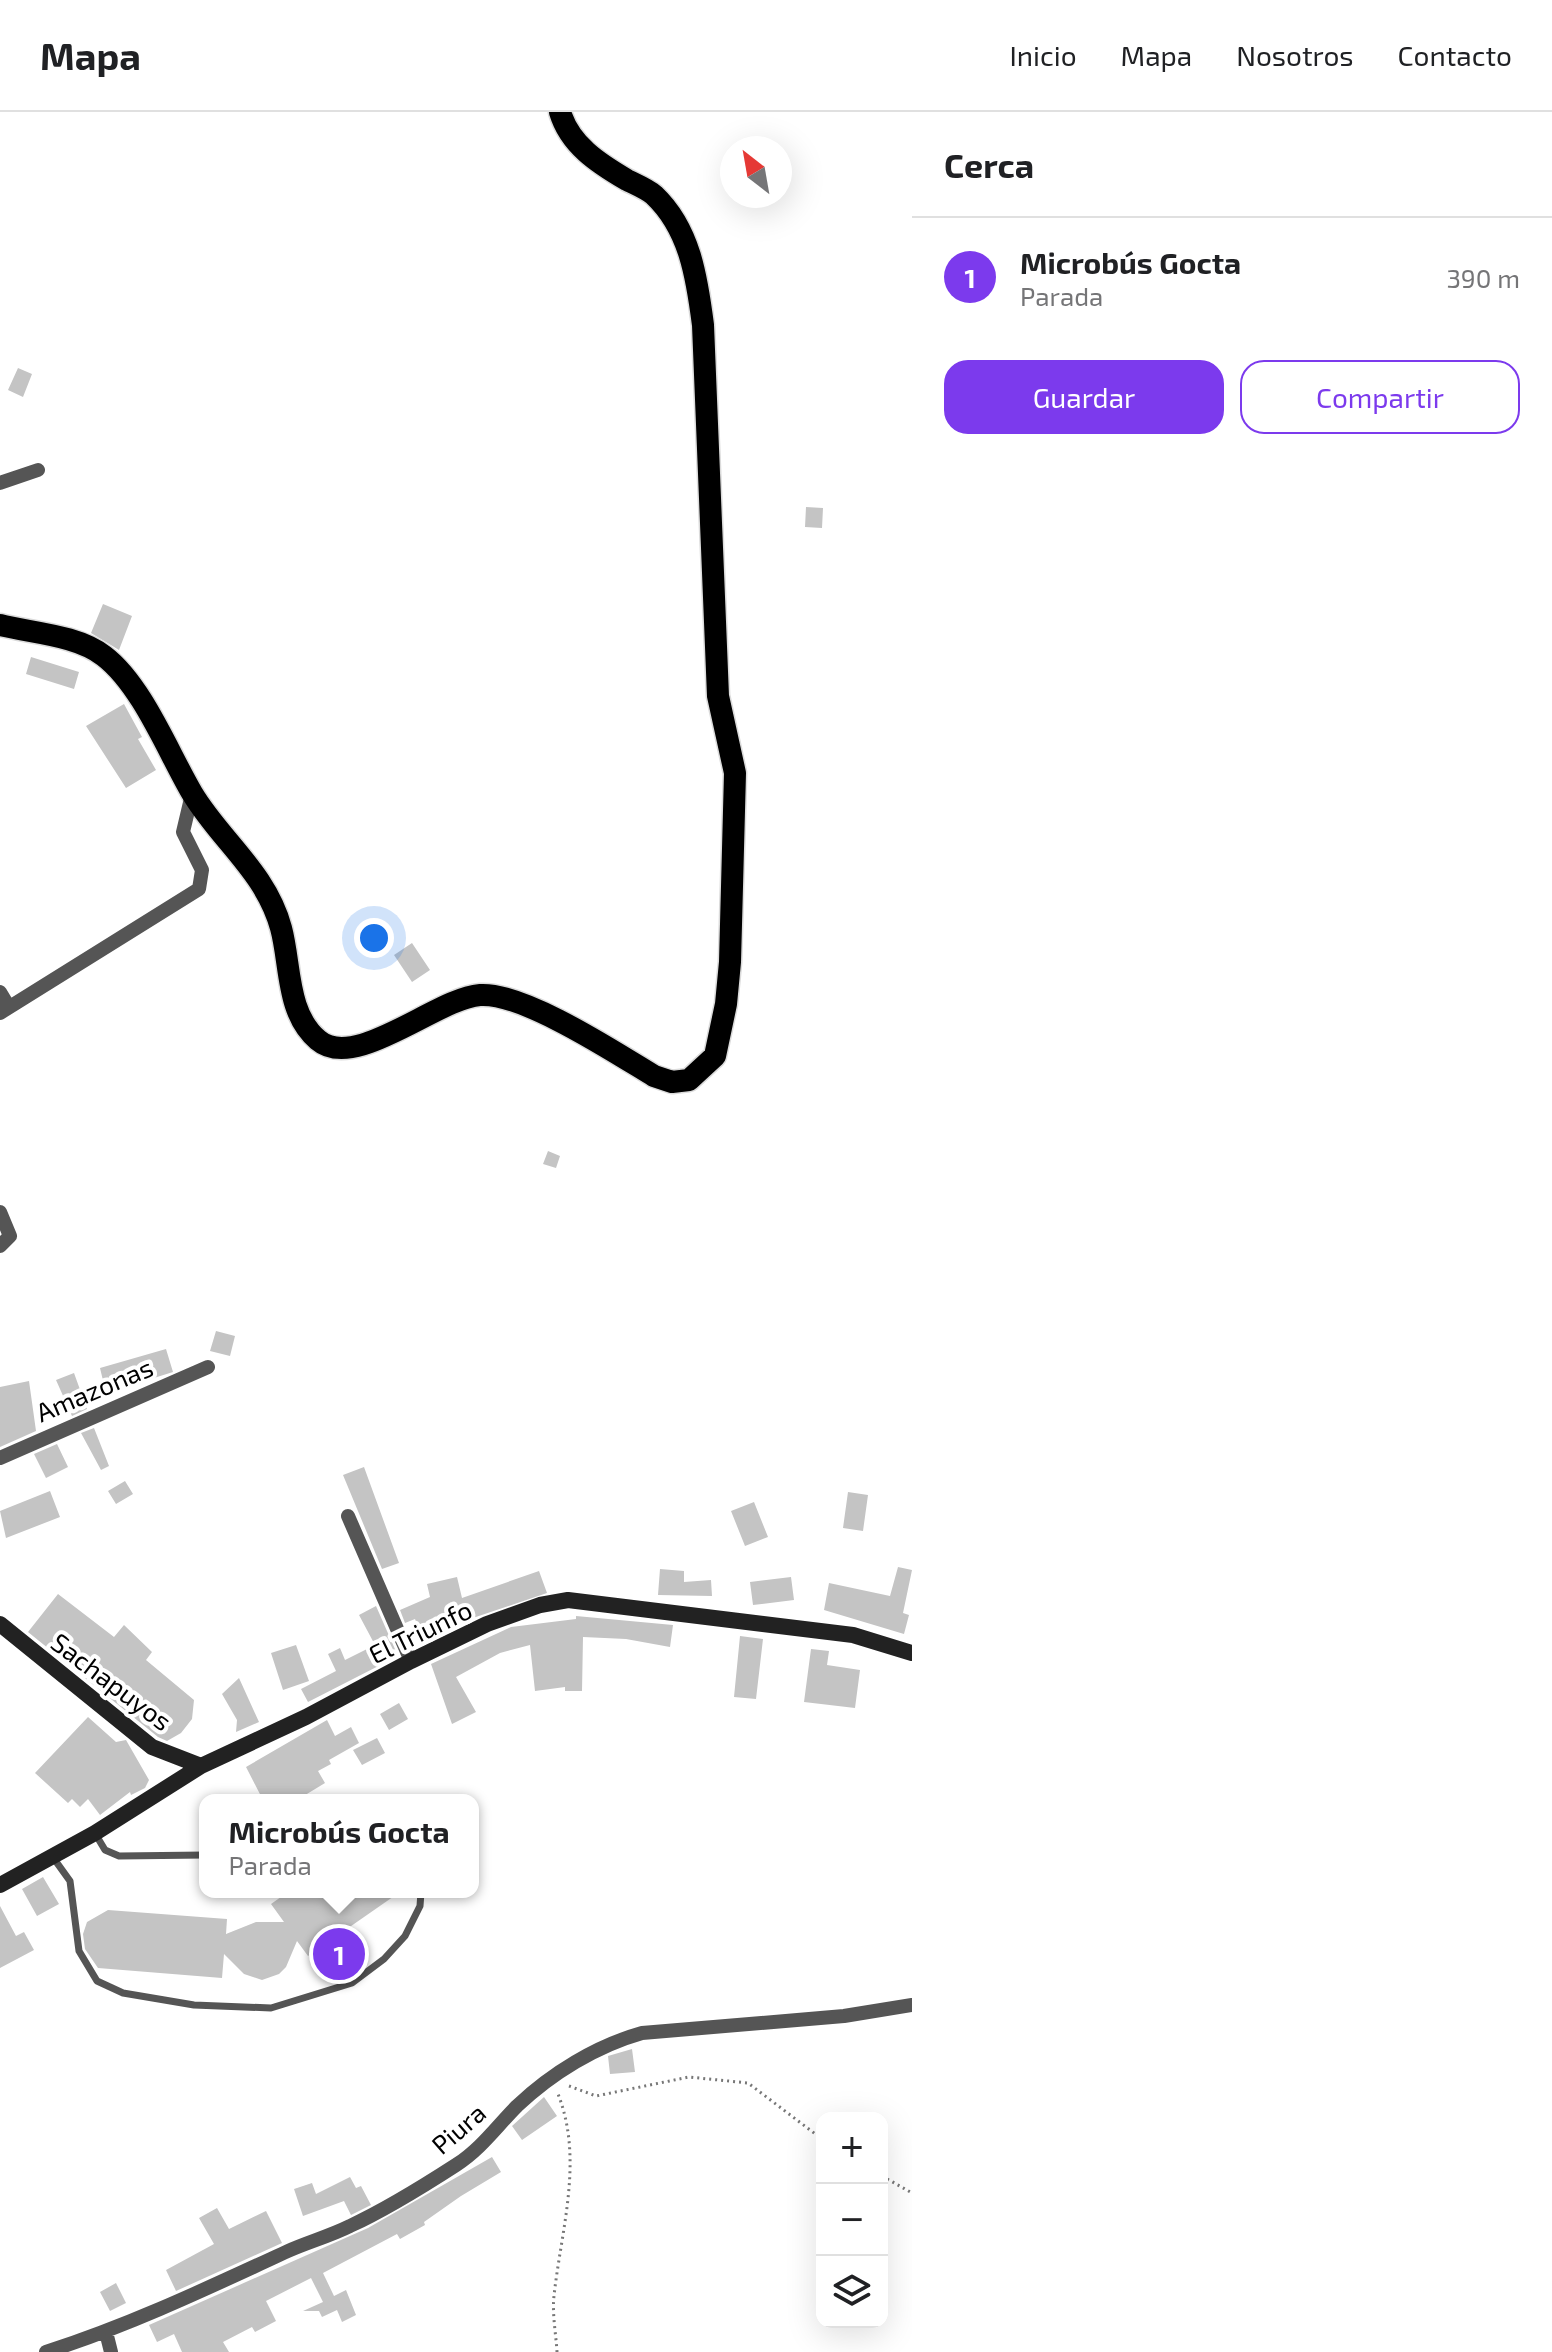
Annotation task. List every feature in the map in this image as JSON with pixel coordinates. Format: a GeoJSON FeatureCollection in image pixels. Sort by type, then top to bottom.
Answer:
{"type":"FeatureCollection","features":[{"type":"Feature","properties":{"kind":"highway"},"geometry":{"type":"LineString","coordinates":[[0,625],[72,642],[103,655],[125,679],[192,794],[248,864],[268,895],[281,928],[294,1000],[305,1027],[320,1043],[344,1050],[479,995],[504,997],[534,1009],[654,1076],[672,1082],[689,1080],[715,1056],[724,1020],[730,962],[735,773],[718,696],[703,325],[692,256],[653,195],[588,154],[571,137],[560,112]]}},
{"type":"Feature","properties":{"kind":"main road","name":"El Triunfo"},"geometry":{"type":"LineString","coordinates":[[0,1885],[95,1833],[201,1766],[306,1717],[487,1624],[540,1605],[568,1600],[802,1628],[853,1635],[908,1651]]}},
{"type":"Feature","properties":{"kind":"main road","name":"Sachapuyos"},"geometry":{"type":"LineString","coordinates":[[0,1624],[152,1747],[201,1766]]}},
{"type":"Feature","properties":{"kind":"street"},"geometry":{"type":"LineString","coordinates":[[0,483],[38,470]]}},
{"type":"Feature","properties":{"kind":"street"},"geometry":{"type":"LineString","coordinates":[[0,992],[5,1010],[199,889],[202,870],[183,832],[192,794]]}},
{"type":"Feature","properties":{"kind":"street"},"geometry":{"type":"LineString","coordinates":[[0,1212],[9,1227],[10,1236],[0,1246]]}},
{"type":"Feature","properties":{"kind":"street","name":"Amazonas"},"geometry":{"type":"LineString","coordinates":[[0,1458],[208,1367]]}},
{"type":"Feature","properties":{"kind":"street"},"geometry":{"type":"LineString","coordinates":[[348,1516],[411,1661]]}},
{"type":"Feature","properties":{"kind":"street","name":"Piura"},"geometry":{"type":"LineString","coordinates":[[46,2352],[106,2332],[349,2227],[407,2196],[460,2163],[491,2136],[518,2105],[591,2051],[642,2033],[844,2016],[912,2005]]}},
{"type":"Feature","properties":{"kind":"street"},"geometry":{"type":"LineString","coordinates":[[106,2332],[111,2352]]}},
{"type":"Feature","properties":{"kind":"lane"},"geometry":{"type":"LineString","coordinates":[[95,1833],[105,1850],[119,1856],[199,1855]]}},
{"type":"Feature","properties":{"kind":"lane"},"geometry":{"type":"LineString","coordinates":[[52,1856],[70,1881],[79,1951],[97,1981],[123,1993],[194,2005],[271,2008],[352,1983],[384,1959],[405,1936],[420,1906],[421,1898]]}},
{"type":"Feature","properties":{"kind":"path"},"geometry":{"type":"LineString","coordinates":[[553,2080],[596,2096],[689,2077],[748,2083],[816,2134]]}},
{"type":"Feature","properties":{"kind":"path"},"geometry":{"type":"LineString","coordinates":[[553,2080],[566,2113],[570,2201],[554,2298],[557,2352]]}},
{"type":"Feature","properties":{"kind":"path"},"geometry":{"type":"LineString","coordinates":[[888,2179],[912,2193]]}},
{"type":"Feature","properties":{"kind":"building"},"geometry":{"type":"Polygon","coordinates":[[[18,368],[32,374],[23,397],[8,390],[18,368]]]}},
{"type":"Feature","properties":{"kind":"building"},"geometry":{"type":"Polygon","coordinates":[[[806,507],[823,508],[822,528],[805,527],[806,507]]]}},
{"type":"Feature","properties":{"kind":"building"},"geometry":{"type":"Polygon","coordinates":[[[103,604],[132,616],[119,650],[91,633],[103,604]]]}},
{"type":"Feature","properties":{"kind":"building"},"geometry":{"type":"Polygon","coordinates":[[[31,657],[79,672],[74,689],[26,674],[31,657]]]}},
{"type":"Feature","properties":{"kind":"building"},"geometry":{"type":"Polygon","coordinates":[[[124,704],[142,737],[138,739],[156,770],[126,788],[86,726],[124,704]]]}},
{"type":"Feature","properties":{"kind":"building"},"geometry":{"type":"Polygon","coordinates":[[[412,943],[430,970],[412,982],[394,955],[412,943]]]}},
{"type":"Feature","properties":{"kind":"building"},"geometry":{"type":"Polygon","coordinates":[[[548,1151],[560,1156],[556,1168],[543,1164],[548,1151]]]}},
{"type":"Feature","properties":{"kind":"building"},"geometry":{"type":"Polygon","coordinates":[[[216,1331],[235,1336],[230,1356],[210,1351],[216,1331]]]}},
{"type":"Feature","properties":{"kind":"building"},"geometry":{"type":"Polygon","coordinates":[[[166,1349],[173,1372],[106,1393],[100,1368],[166,1349]]]}},
{"type":"Feature","properties":{"kind":"building"},"geometry":{"type":"Polygon","coordinates":[[[74,1373],[87,1409],[72,1416],[56,1380],[74,1373]]]}},
{"type":"Feature","properties":{"kind":"building"},"geometry":{"type":"Polygon","coordinates":[[[29,1381],[36,1431],[0,1447],[0,1387],[29,1381]]]}},
{"type":"Feature","properties":{"kind":"building"},"geometry":{"type":"Polygon","coordinates":[[[94,1428],[109,1466],[101,1470],[81,1433],[94,1428]]]}},
{"type":"Feature","properties":{"kind":"building"},"geometry":{"type":"Polygon","coordinates":[[[57,1444],[68,1467],[46,1478],[34,1454],[57,1444]]]}},
{"type":"Feature","properties":{"kind":"building"},"geometry":{"type":"Polygon","coordinates":[[[364,1467],[399,1563],[382,1569],[343,1475],[364,1467]]]}},
{"type":"Feature","properties":{"kind":"building"},"geometry":{"type":"Polygon","coordinates":[[[125,1481],[133,1494],[116,1504],[108,1491],[125,1481]]]}},
{"type":"Feature","properties":{"kind":"building"},"geometry":{"type":"Polygon","coordinates":[[[50,1491],[60,1517],[6,1538],[0,1511],[50,1491]]]}},
{"type":"Feature","properties":{"kind":"building"},"geometry":{"type":"Polygon","coordinates":[[[848,1492],[868,1495],[863,1531],[843,1528],[848,1492]]]}},
{"type":"Feature","properties":{"kind":"building"},"geometry":{"type":"Polygon","coordinates":[[[754,1502],[768,1537],[745,1546],[731,1511],[754,1502]]]}},
{"type":"Feature","properties":{"kind":"building"},"geometry":{"type":"Polygon","coordinates":[[[898,1567],[912,1570],[903,1613],[909,1615],[904,1634],[824,1610],[829,1583],[890,1596],[898,1567]]]}},
{"type":"Feature","properties":{"kind":"building"},"geometry":{"type":"Polygon","coordinates":[[[660,1569],[684,1571],[684,1582],[711,1580],[712,1596],[658,1595],[660,1569]]]}},
{"type":"Feature","properties":{"kind":"building"},"geometry":{"type":"Polygon","coordinates":[[[539,1571],[547,1593],[446,1627],[447,1631],[424,1643],[415,1619],[405,1623],[400,1610],[430,1597],[427,1584],[457,1577],[462,1598],[539,1571]]]}},
{"type":"Feature","properties":{"kind":"building"},"geometry":{"type":"Polygon","coordinates":[[[791,1577],[794,1600],[753,1605],[750,1582],[791,1577]]]}},
{"type":"Feature","properties":{"kind":"building"},"geometry":{"type":"Polygon","coordinates":[[[58,1594],[114,1637],[124,1625],[152,1652],[146,1660],[194,1700],[192,1719],[181,1733],[167,1741],[158,1737],[28,1632],[58,1594]]]}},
{"type":"Feature","properties":{"kind":"building"},"geometry":{"type":"Polygon","coordinates":[[[376,1606],[398,1656],[308,1702],[301,1689],[336,1671],[328,1654],[340,1648],[345,1660],[375,1645],[359,1615],[376,1606]]]}},
{"type":"Feature","properties":{"kind":"building"},"geometry":{"type":"Polygon","coordinates":[[[576,1616],[673,1625],[670,1647],[626,1639],[583,1637],[582,1691],[565,1691],[565,1687],[535,1691],[530,1645],[500,1653],[456,1677],[476,1712],[452,1724],[431,1664],[511,1627],[576,1619],[576,1616]]]}},
{"type":"Feature","properties":{"kind":"building"},"geometry":{"type":"Polygon","coordinates":[[[740,1636],[763,1639],[756,1699],[734,1697],[740,1636]]]}},
{"type":"Feature","properties":{"kind":"building"},"geometry":{"type":"Polygon","coordinates":[[[296,1645],[309,1681],[283,1690],[271,1653],[296,1645]]]}},
{"type":"Feature","properties":{"kind":"building"},"geometry":{"type":"Polygon","coordinates":[[[811,1649],[829,1651],[827,1665],[860,1670],[855,1708],[804,1702],[811,1649]]]}},
{"type":"Feature","properties":{"kind":"building"},"geometry":{"type":"Polygon","coordinates":[[[239,1678],[259,1722],[236,1732],[237,1720],[222,1694],[239,1678]]]}},
{"type":"Feature","properties":{"kind":"building"},"geometry":{"type":"Polygon","coordinates":[[[399,1703],[408,1719],[389,1730],[380,1714],[399,1703]]]}},
{"type":"Feature","properties":{"kind":"building"},"geometry":{"type":"Polygon","coordinates":[[[88,1717],[116,1742],[126,1740],[149,1780],[145,1788],[131,1795],[130,1792],[100,1815],[88,1799],[80,1807],[72,1799],[68,1803],[35,1773],[88,1717]]]}},
{"type":"Feature","properties":{"kind":"building"},"geometry":{"type":"Polygon","coordinates":[[[327,1720],[335,1736],[351,1727],[359,1743],[329,1760],[331,1764],[318,1771],[325,1783],[307,1794],[260,1794],[246,1767],[327,1720]]]}},
{"type":"Feature","properties":{"kind":"building"},"geometry":{"type":"Polygon","coordinates":[[[377,1738],[385,1753],[362,1765],[353,1750],[377,1738]]]}},
{"type":"Feature","properties":{"kind":"building"},"geometry":{"type":"Polygon","coordinates":[[[43,1877],[59,1904],[37,1916],[22,1889],[43,1877]]]}},
{"type":"Feature","properties":{"kind":"building"},"geometry":{"type":"Polygon","coordinates":[[[280,1898],[391,1898],[308,1956],[297,1941],[286,1967],[279,1974],[262,1980],[244,1974],[224,1954],[222,1978],[98,1968],[85,1949],[83,1934],[87,1922],[108,1910],[227,1919],[226,1934],[256,1922],[284,1922],[271,1904],[280,1898]]]}},
{"type":"Feature","properties":{"kind":"building"},"geometry":{"type":"Polygon","coordinates":[[[0,1906],[16,1936],[24,1932],[34,1950],[0,1968],[0,1906]]]}},
{"type":"Feature","properties":{"kind":"building"},"geometry":{"type":"Polygon","coordinates":[[[632,2049],[635,2072],[610,2074],[608,2056],[632,2049]]]}},
{"type":"Feature","properties":{"kind":"building"},"geometry":{"type":"Polygon","coordinates":[[[544,2097],[557,2116],[522,2140],[512,2126],[544,2097]]]}},
{"type":"Feature","properties":{"kind":"building"},"geometry":{"type":"Polygon","coordinates":[[[492,2157],[501,2172],[461,2196],[424,2222],[425,2225],[400,2239],[397,2234],[323,2273],[334,2296],[346,2290],[356,2315],[342,2322],[337,2310],[322,2317],[319,2311],[303,2311],[323,2302],[311,2278],[266,2301],[276,2321],[255,2332],[252,2327],[223,2342],[229,2352],[182,2352],[174,2334],[157,2342],[149,2325],[368,2228],[492,2157]]]}},
{"type":"Feature","properties":{"kind":"building"},"geometry":{"type":"Polygon","coordinates":[[[350,2177],[356,2188],[361,2186],[371,2205],[351,2215],[344,2201],[303,2216],[294,2189],[312,2183],[316,2194],[350,2177]]]}},
{"type":"Feature","properties":{"kind":"building"},"geometry":{"type":"Polygon","coordinates":[[[217,2208],[229,2229],[266,2211],[282,2243],[176,2291],[166,2270],[214,2244],[199,2218],[217,2208]]]}},
{"type":"Feature","properties":{"kind":"building"},"geometry":{"type":"Polygon","coordinates":[[[116,2283],[126,2303],[110,2311],[100,2292],[116,2283]]]}},
{"type":"Feature","properties":{"kind":"place","name":"Microbús Gocta"},"geometry":{"type":"Point","coordinates":[339,1954]}}]}
